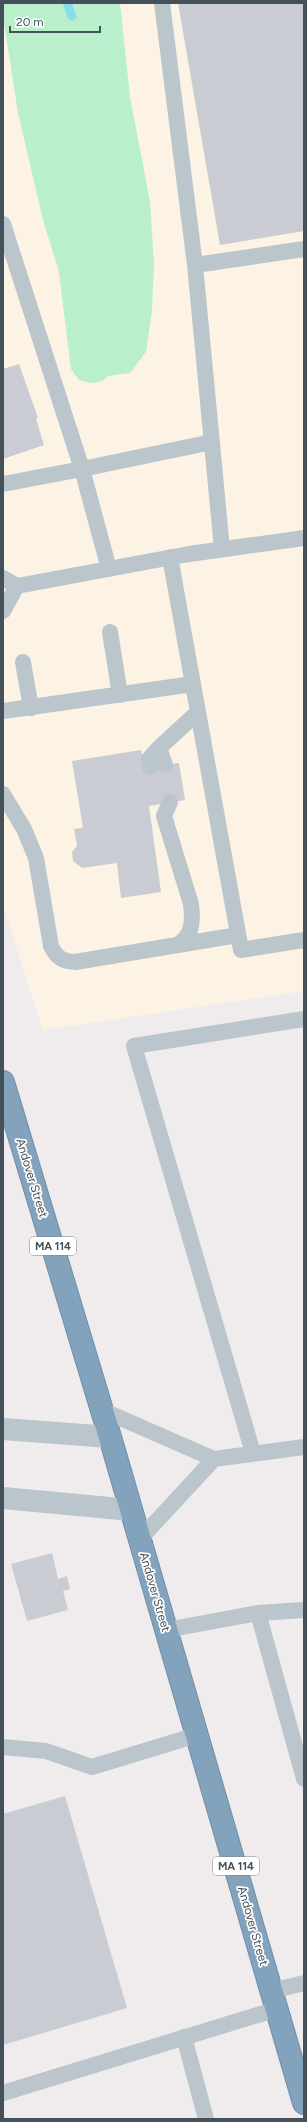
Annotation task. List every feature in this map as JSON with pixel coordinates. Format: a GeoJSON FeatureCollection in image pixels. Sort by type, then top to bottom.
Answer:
{"type":"FeatureCollection","features":[{"type":"Feature","properties":{"kind":"highway","name":"Andover Street"},"geometry":{"type":"LineString","coordinates":[[3,1082],[102,1410],[304,2103]]}},
{"type":"Feature","properties":{"kind":"street"},"geometry":{"type":"LineString","coordinates":[[3,1429],[110,1438]]}},
{"type":"Feature","properties":{"kind":"street"},"geometry":{"type":"LineString","coordinates":[[3,1498],[131,1510]]}},
{"type":"Feature","properties":{"kind":"lane"},"geometry":{"type":"LineString","coordinates":[[162,3],[195,265],[222,549]]}},
{"type":"Feature","properties":{"kind":"lane"},"geometry":{"type":"LineString","coordinates":[[3,224],[82,469],[108,569]]}},
{"type":"Feature","properties":{"kind":"lane"},"geometry":{"type":"LineString","coordinates":[[195,265],[304,249]]}},
{"type":"Feature","properties":{"kind":"lane"},"geometry":{"type":"LineString","coordinates":[[3,484],[212,442]]}},
{"type":"Feature","properties":{"kind":"lane"},"geometry":{"type":"LineString","coordinates":[[3,578],[17,586],[170,557],[304,538]]}},
{"type":"Feature","properties":{"kind":"lane"},"geometry":{"type":"LineString","coordinates":[[170,557],[241,950],[304,940]]}},
{"type":"Feature","properties":{"kind":"lane"},"geometry":{"type":"LineString","coordinates":[[3,611],[17,586]]}},
{"type":"Feature","properties":{"kind":"lane"},"geometry":{"type":"LineString","coordinates":[[110,632],[120,694]]}},
{"type":"Feature","properties":{"kind":"lane"},"geometry":{"type":"LineString","coordinates":[[23,662],[31,708]]}},
{"type":"Feature","properties":{"kind":"lane"},"geometry":{"type":"LineString","coordinates":[[3,712],[193,684]]}},
{"type":"Feature","properties":{"kind":"lane"},"geometry":{"type":"LineString","coordinates":[[158,766],[149,759],[198,712]]}},
{"type":"Feature","properties":{"kind":"lane"},"geometry":{"type":"LineString","coordinates":[[3,794],[32,846],[36,858],[51,946],[55,955],[61,960],[75,962],[238,935]]}},
{"type":"Feature","properties":{"kind":"lane"},"geometry":{"type":"LineString","coordinates":[[163,808],[192,914],[190,931],[187,938],[177,945]]}},
{"type":"Feature","properties":{"kind":"lane"},"geometry":{"type":"LineString","coordinates":[[253,1453],[134,1046],[304,1019]]}},
{"type":"Feature","properties":{"kind":"lane"},"geometry":{"type":"LineString","coordinates":[[102,1410],[214,1459],[304,1447]]}},
{"type":"Feature","properties":{"kind":"lane"},"geometry":{"type":"LineString","coordinates":[[140,1539],[214,1459]]}},
{"type":"Feature","properties":{"kind":"lane"},"geometry":{"type":"LineString","coordinates":[[166,1630],[258,1613],[304,1610]]}},
{"type":"Feature","properties":{"kind":"lane"},"geometry":{"type":"LineString","coordinates":[[258,1613],[304,1779]]}},
{"type":"Feature","properties":{"kind":"lane"},"geometry":{"type":"LineString","coordinates":[[3,1747],[46,1751],[92,1767],[197,1735]]}},
{"type":"Feature","properties":{"kind":"lane"},"geometry":{"type":"LineString","coordinates":[[3,2093],[184,2037],[275,2000],[304,1983]]}},
{"type":"Feature","properties":{"kind":"lane"},"geometry":{"type":"LineString","coordinates":[[184,2037],[206,2119]]}},
{"type":"Feature","properties":{"kind":"shaded area"},"geometry":{"type":"Polygon","coordinates":[[[3,3],[304,3],[304,991],[43,1030],[3,906],[3,3]]]}},
{"type":"Feature","properties":{"kind":"green space"},"geometry":{"type":"Polygon","coordinates":[[[4,3],[120,3],[130,97],[150,202],[154,264],[152,311],[146,352],[130,373],[108,376],[102,381],[91,383],[79,380],[71,369],[59,272],[43,220],[18,113],[4,23],[4,3]]]}},
{"type":"Feature","properties":{"kind":"building"},"geometry":{"type":"Polygon","coordinates":[[[178,3],[304,3],[304,231],[220,245],[178,3]]]}},
{"type":"Feature","properties":{"kind":"building"},"geometry":{"type":"Polygon","coordinates":[[[19,364],[38,418],[36,419],[44,445],[3,459],[3,369],[19,364]]]}},
{"type":"Feature","properties":{"kind":"building"},"geometry":{"type":"Polygon","coordinates":[[[141,750],[144,767],[179,763],[185,800],[149,806],[161,892],[121,898],[117,863],[82,868],[73,861],[72,852],[77,846],[74,829],[83,828],[72,761],[141,750]]]}},
{"type":"Feature","properties":{"kind":"building"},"geometry":{"type":"Polygon","coordinates":[[[52,1553],[58,1579],[67,1576],[70,1589],[63,1591],[68,1610],[27,1621],[11,1564],[52,1553]]]}},
{"type":"Feature","properties":{"kind":"building"},"geometry":{"type":"Polygon","coordinates":[[[65,1796],[127,2008],[3,2045],[3,1814],[65,1796]]]}},
{"type":"Feature","properties":{"kind":"waterway"},"geometry":{"type":"LineString","coordinates":[[67,3],[72,16]]}}]}
